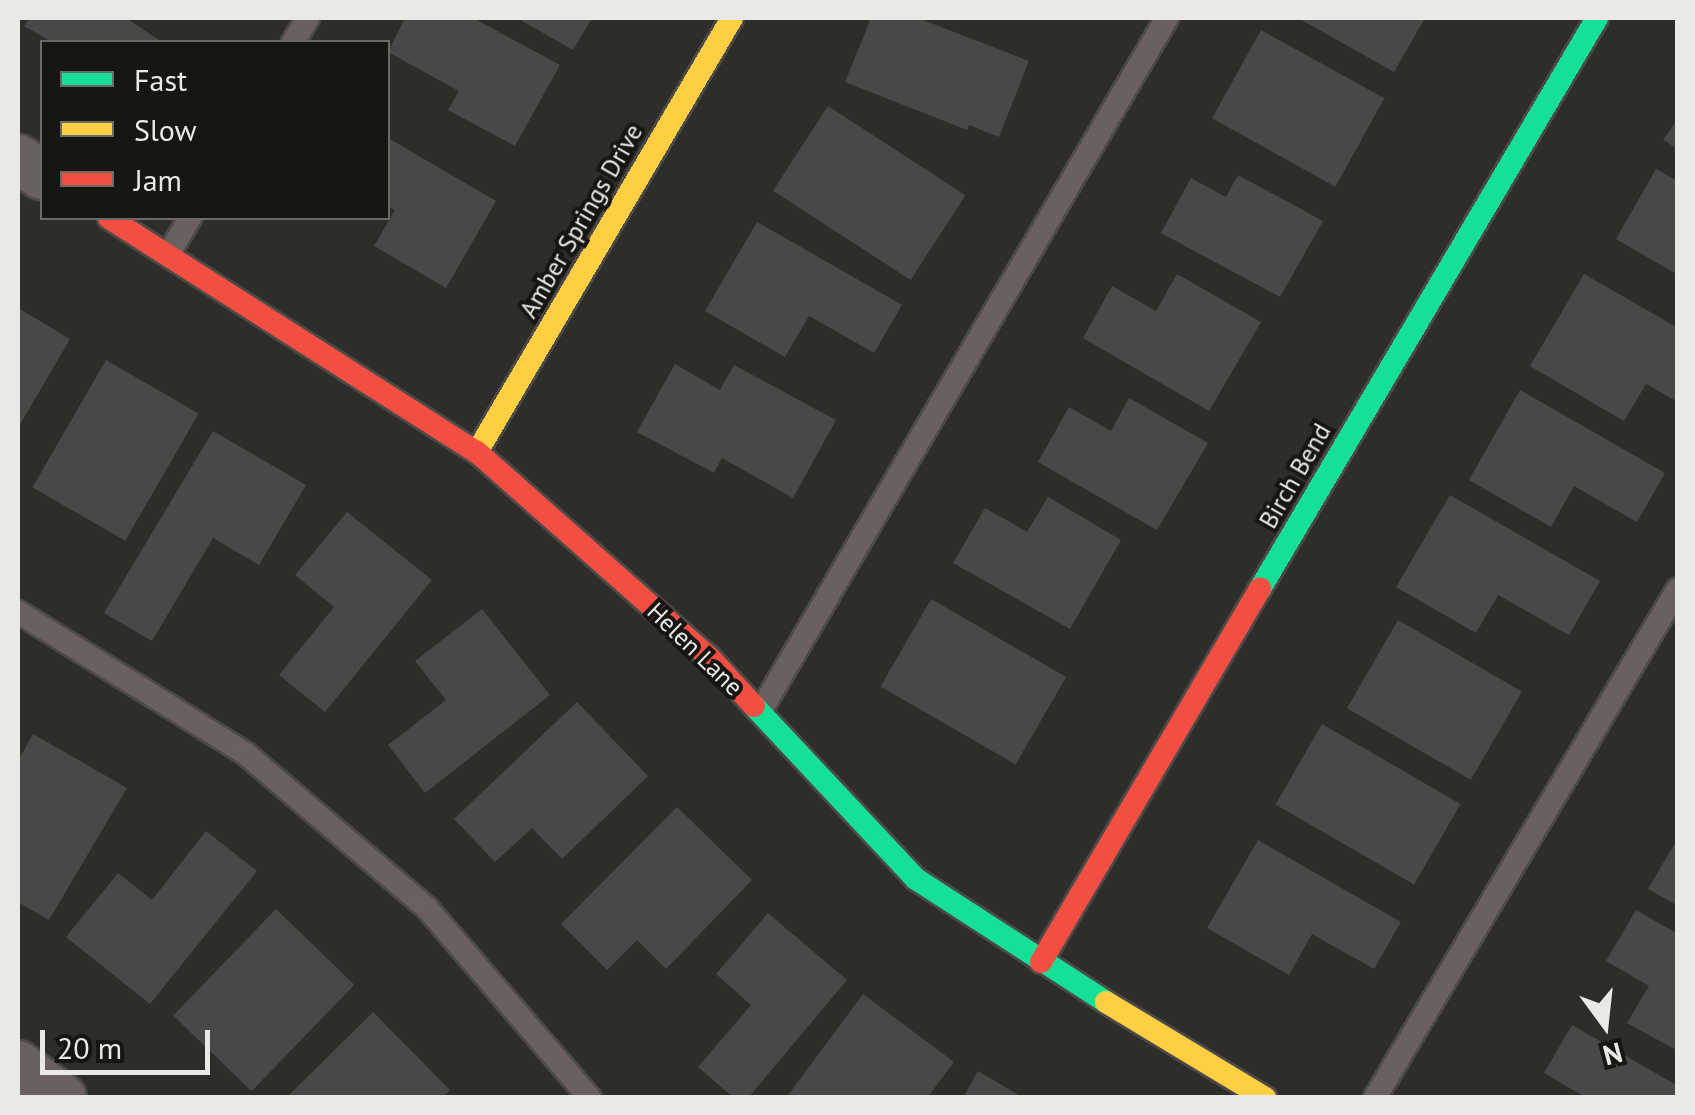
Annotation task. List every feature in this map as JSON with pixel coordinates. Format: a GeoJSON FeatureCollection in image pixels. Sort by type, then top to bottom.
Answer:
{"type":"FeatureCollection","features":[{"type":"Feature","properties":{"kind":"street","name":"Amber Springs Drive"},"geometry":{"type":"LineString","coordinates":[[477,452],[732,18]]}},
{"type":"Feature","properties":{"kind":"street","name":"Birch Bend"},"geometry":{"type":"LineString","coordinates":[[1041,962],[1597,18]]}},
{"type":"Feature","properties":{"kind":"street"},"geometry":{"type":"LineString","coordinates":[[18,160],[40,174]]}},
{"type":"Feature","properties":{"kind":"street","name":"Helen Lane"},"geometry":{"type":"LineString","coordinates":[[111,220],[477,452],[710,658],[916,879],[1041,962],[1265,1098]]}},
{"type":"Feature","properties":{"kind":"street"},"geometry":{"type":"LineString","coordinates":[[18,1065],[62,1098]]}},
{"type":"Feature","properties":{"kind":"lane"},"geometry":{"type":"LineString","coordinates":[[294,40],[308,18]]}},
{"type":"Feature","properties":{"kind":"lane"},"geometry":{"type":"LineString","coordinates":[[760,712],[1166,18]]}},
{"type":"Feature","properties":{"kind":"lane"},"geometry":{"type":"LineString","coordinates":[[168,256],[189,220]]}},
{"type":"Feature","properties":{"kind":"lane"},"geometry":{"type":"LineString","coordinates":[[1376,1098],[1678,589]]}},
{"type":"Feature","properties":{"kind":"lane"},"geometry":{"type":"LineString","coordinates":[[18,612],[246,754],[428,908],[590,1098]]}},
{"type":"Feature","properties":{"kind":"building"},"geometry":{"type":"Polygon","coordinates":[[[30,18],[126,18],[159,40],[48,40],[24,26],[30,18]]]}},
{"type":"Feature","properties":{"kind":"building"},"geometry":{"type":"Polygon","coordinates":[[[405,18],[473,18],[560,65],[515,146],[448,110],[459,91],[390,53],[405,18]]]}},
{"type":"Feature","properties":{"kind":"building"},"geometry":{"type":"Polygon","coordinates":[[[517,18],[592,18],[573,50],[517,18]]]}},
{"type":"Feature","properties":{"kind":"building"},"geometry":{"type":"Polygon","coordinates":[[[871,18],[918,18],[1029,61],[999,137],[969,125],[967,130],[845,82],[871,18]]]}},
{"type":"Feature","properties":{"kind":"building"},"geometry":{"type":"Polygon","coordinates":[[[1298,18],[1425,18],[1394,72],[1298,18]]]}},
{"type":"Feature","properties":{"kind":"building"},"geometry":{"type":"Polygon","coordinates":[[[1261,30],[1384,98],[1335,187],[1212,118],[1261,30]]]}},
{"type":"Feature","properties":{"kind":"building"},"geometry":{"type":"Polygon","coordinates":[[[828,106],[966,195],[911,280],[773,191],[828,106]]]}},
{"type":"Feature","properties":{"kind":"building"},"geometry":{"type":"Polygon","coordinates":[[[1678,118],[1678,149],[1663,140],[1678,118]]]}},
{"type":"Feature","properties":{"kind":"building"},"geometry":{"type":"Polygon","coordinates":[[[390,139],[496,201],[446,288],[374,246],[395,210],[390,207],[390,139]]]}},
{"type":"Feature","properties":{"kind":"building"},"geometry":{"type":"Polygon","coordinates":[[[1656,169],[1678,181],[1678,275],[1616,239],[1656,169]]]}},
{"type":"Feature","properties":{"kind":"building"},"geometry":{"type":"Polygon","coordinates":[[[1238,175],[1323,221],[1280,297],[1161,233],[1191,178],[1226,197],[1238,175]]]}},
{"type":"Feature","properties":{"kind":"building"},"geometry":{"type":"Polygon","coordinates":[[[757,222],[902,305],[874,353],[809,316],[785,357],[705,311],[757,222]]]}},
{"type":"Feature","properties":{"kind":"building"},"geometry":{"type":"Polygon","coordinates":[[[1177,274],[1261,322],[1209,411],[1083,338],[1112,286],[1156,311],[1177,274]]]}},
{"type":"Feature","properties":{"kind":"building"},"geometry":{"type":"Polygon","coordinates":[[[1584,274],[1678,328],[1678,402],[1646,384],[1624,421],[1530,366],[1584,274]]]}},
{"type":"Feature","properties":{"kind":"building"},"geometry":{"type":"Polygon","coordinates":[[[18,308],[70,339],[18,428],[18,308]]]}},
{"type":"Feature","properties":{"kind":"building"},"geometry":{"type":"Polygon","coordinates":[[[106,360],[199,414],[125,541],[32,487],[106,360]]]}},
{"type":"Feature","properties":{"kind":"building"},"geometry":{"type":"Polygon","coordinates":[[[675,364],[720,390],[734,365],[836,420],[793,498],[722,458],[714,473],[637,432],[675,364]]]}},
{"type":"Feature","properties":{"kind":"building"},"geometry":{"type":"Polygon","coordinates":[[[1520,390],[1665,473],[1637,522],[1574,486],[1551,527],[1469,480],[1520,390]]]}},
{"type":"Feature","properties":{"kind":"building"},"geometry":{"type":"Polygon","coordinates":[[[1129,398],[1208,443],[1157,530],[1038,462],[1069,407],[1111,431],[1129,398]]]}},
{"type":"Feature","properties":{"kind":"building"},"geometry":{"type":"Polygon","coordinates":[[[213,431],[306,485],[259,565],[213,538],[152,641],[104,613],[213,431]]]}},
{"type":"Feature","properties":{"kind":"building"},"geometry":{"type":"Polygon","coordinates":[[[1450,495],[1600,581],[1569,635],[1498,595],[1476,633],[1396,587],[1450,495]]]}},
{"type":"Feature","properties":{"kind":"building"},"geometry":{"type":"Polygon","coordinates":[[[1048,497],[1121,540],[1070,629],[953,563],[985,508],[1027,532],[1048,497]]]}},
{"type":"Feature","properties":{"kind":"building"},"geometry":{"type":"Polygon","coordinates":[[[347,512],[432,580],[325,712],[279,675],[334,607],[295,575],[347,512]]]}},
{"type":"Feature","properties":{"kind":"building"},"geometry":{"type":"Polygon","coordinates":[[[931,599],[1066,677],[1016,764],[880,686],[931,599]]]}},
{"type":"Feature","properties":{"kind":"building"},"geometry":{"type":"Polygon","coordinates":[[[482,609],[550,695],[425,793],[388,745],[446,700],[415,661],[482,609]]]}},
{"type":"Feature","properties":{"kind":"building"},"geometry":{"type":"Polygon","coordinates":[[[1398,620],[1522,692],[1471,780],[1347,708],[1398,620]]]}},
{"type":"Feature","properties":{"kind":"building"},"geometry":{"type":"Polygon","coordinates":[[[577,702],[648,776],[562,859],[532,828],[495,862],[454,819],[577,702]]]}},
{"type":"Feature","properties":{"kind":"building"},"geometry":{"type":"Polygon","coordinates":[[[1322,724],[1461,804],[1414,885],[1276,805],[1322,724]]]}},
{"type":"Feature","properties":{"kind":"building"},"geometry":{"type":"Polygon","coordinates":[[[33,734],[127,788],[49,920],[18,902],[18,761],[33,734]]]}},
{"type":"Feature","properties":{"kind":"building"},"geometry":{"type":"Polygon","coordinates":[[[677,807],[752,880],[666,969],[637,940],[607,970],[561,924],[677,807]]]}},
{"type":"Feature","properties":{"kind":"building"},"geometry":{"type":"Polygon","coordinates":[[[206,831],[257,871],[150,1004],[66,937],[118,873],[152,900],[206,831]]]}},
{"type":"Feature","properties":{"kind":"building"},"geometry":{"type":"Polygon","coordinates":[[[1678,838],[1678,906],[1648,889],[1678,838]]]}},
{"type":"Feature","properties":{"kind":"building"},"geometry":{"type":"Polygon","coordinates":[[[1258,840],[1401,922],[1374,969],[1312,934],[1289,975],[1207,928],[1258,840]]]}},
{"type":"Feature","properties":{"kind":"building"},"geometry":{"type":"Polygon","coordinates":[[[276,909],[354,985],[252,1091],[173,1015],[276,909]]]}},
{"type":"Feature","properties":{"kind":"building"},"geometry":{"type":"Polygon","coordinates":[[[1636,910],[1678,934],[1678,1051],[1627,1023],[1649,986],[1606,961],[1636,910]]]}},
{"type":"Feature","properties":{"kind":"building"},"geometry":{"type":"Polygon","coordinates":[[[768,913],[847,980],[748,1098],[734,1098],[698,1067],[751,1005],[716,974],[768,913]]]}},
{"type":"Feature","properties":{"kind":"building"},"geometry":{"type":"Polygon","coordinates":[[[863,994],[954,1062],[927,1098],[786,1098],[863,994]]]}},
{"type":"Feature","properties":{"kind":"building"},"geometry":{"type":"Polygon","coordinates":[[[373,1012],[450,1090],[442,1098],[286,1098],[373,1012]]]}},
{"type":"Feature","properties":{"kind":"building"},"geometry":{"type":"Polygon","coordinates":[[[1572,1025],[1678,1086],[1678,1098],[1587,1098],[1544,1073],[1572,1025]]]}},
{"type":"Feature","properties":{"kind":"building"},"geometry":{"type":"Polygon","coordinates":[[[978,1071],[1024,1098],[963,1098],[978,1071]]]}},
{"type":"Feature","properties":{"kind":"traffic: fast"},"geometry":{"type":"LineString","coordinates":[[1260,589],[1597,18]]}},
{"type":"Feature","properties":{"kind":"traffic: fast"},"geometry":{"type":"LineString","coordinates":[[754,706],[916,879],[1106,1002]]}},
{"type":"Feature","properties":{"kind":"traffic: slow"},"geometry":{"type":"LineString","coordinates":[[477,452],[732,18]]}},
{"type":"Feature","properties":{"kind":"traffic: slow"},"geometry":{"type":"LineString","coordinates":[[1106,1002],[1265,1098]]}},
{"type":"Feature","properties":{"kind":"traffic: jam"},"geometry":{"type":"LineString","coordinates":[[112,220],[477,452],[710,658],[754,706]]}},
{"type":"Feature","properties":{"kind":"traffic: jam"},"geometry":{"type":"LineString","coordinates":[[1041,962],[1260,589]]}}]}
